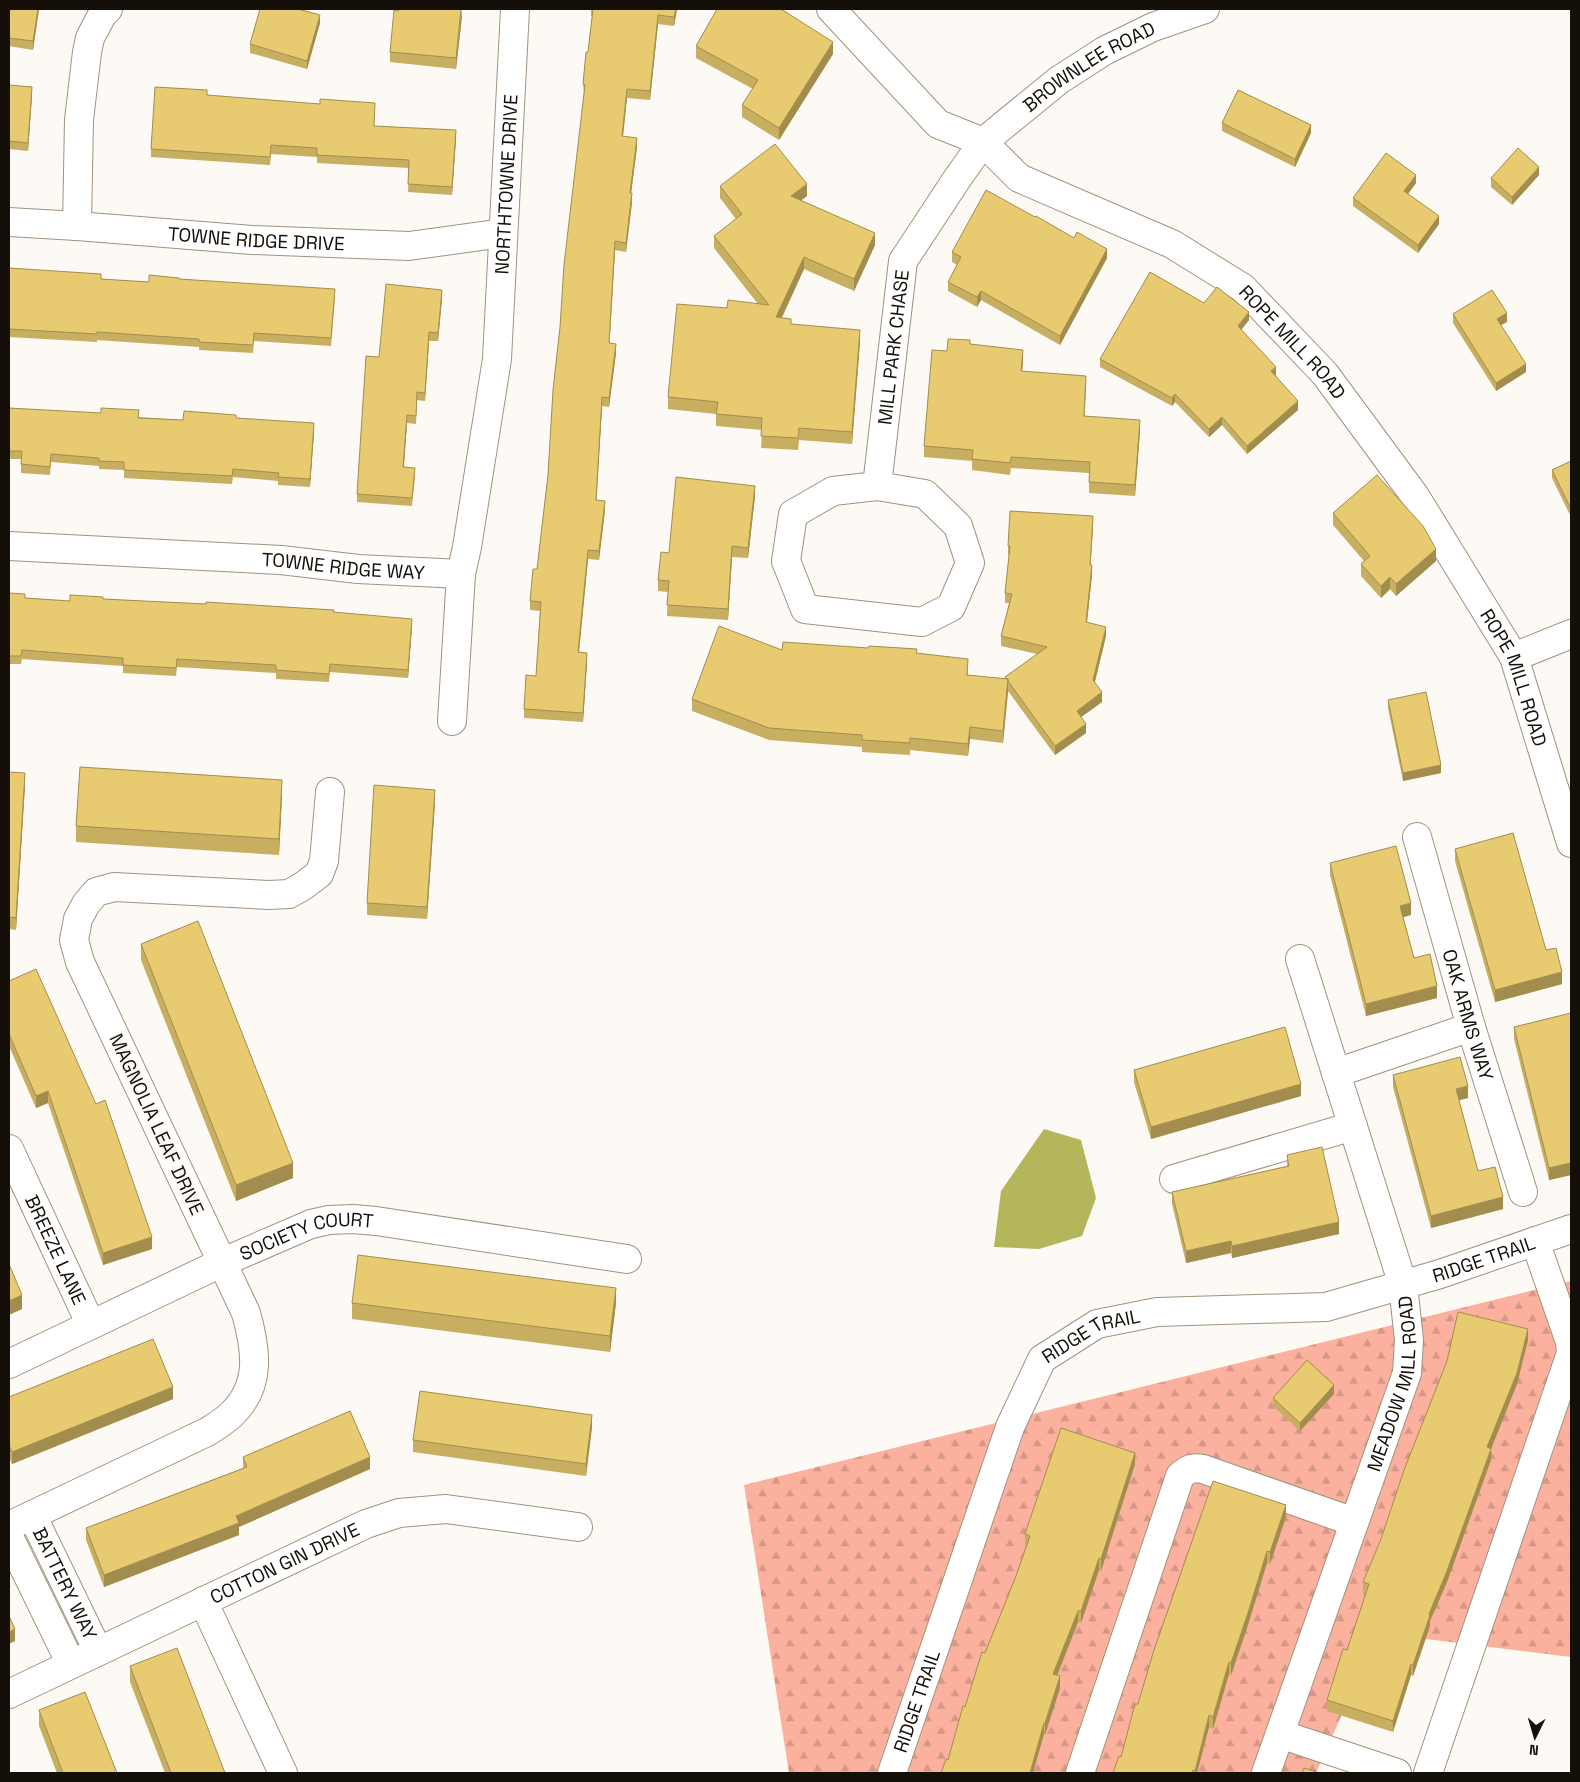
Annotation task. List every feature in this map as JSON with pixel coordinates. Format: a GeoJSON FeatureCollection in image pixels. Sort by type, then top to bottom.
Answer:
{"type":"FeatureCollection","features":[{"type":"Feature","properties":{"kind":"street"},"geometry":{"type":"LineString","coordinates":[[77,226],[79,120],[87,52],[90,38],[102,15],[108,9]]}},
{"type":"Feature","properties":{"kind":"street","name":"NORTHTOWNE DRIVE"},"geometry":{"type":"LineString","coordinates":[[461,574],[469,537],[497,359],[514,9]]}},
{"type":"Feature","properties":{"kind":"street","name":"ROPE MILL ROAD"},"geometry":{"type":"LineString","coordinates":[[831,9],[938,124],[983,142],[1019,178],[1172,244],[1243,288],[1325,374],[1410,489],[1514,657],[1571,843]]}},
{"type":"Feature","properties":{"kind":"street","name":"BROWNLEE ROAD"},"geometry":{"type":"LineString","coordinates":[[983,142],[1059,80],[1104,51],[1153,27],[1205,9]]}},
{"type":"Feature","properties":{"kind":"street","name":"MILL PARK CHASE"},"geometry":{"type":"LineString","coordinates":[[877,486],[903,261],[983,142]]}},
{"type":"Feature","properties":{"kind":"street","name":"TOWNE RIDGE DRIVE"},"geometry":{"type":"LineString","coordinates":[[9,222],[252,240],[409,246],[503,233]]}},
{"type":"Feature","properties":{"kind":"street"},"geometry":{"type":"LineString","coordinates":[[877,486],[925,494],[958,526],[970,563],[951,607],[922,622],[805,609],[786,561],[793,514],[833,491],[877,486]]}},
{"type":"Feature","properties":{"kind":"street","name":"TOWNE RIDGE WAY"},"geometry":{"type":"LineString","coordinates":[[9,546],[281,560],[358,569],[461,574]]}},
{"type":"Feature","properties":{"kind":"street"},"geometry":{"type":"LineString","coordinates":[[452,721],[461,574]]}},
{"type":"Feature","properties":{"kind":"street"},"geometry":{"type":"LineString","coordinates":[[1514,657],[1571,634]]}},
{"type":"Feature","properties":{"kind":"street","name":"MAGNOLIA LEAF DRIVE"},"geometry":{"type":"LineString","coordinates":[[20,1520],[207,1432],[232,1415],[244,1400],[253,1380],[256,1362],[254,1339],[246,1313],[80,962],[74,940],[78,919],[86,904],[96,892],[114,887],[269,895],[289,894],[304,886],[319,874],[324,861],[330,792]]}},
{"type":"Feature","properties":{"kind":"street","name":"OAK ARMS WAY"},"geometry":{"type":"LineString","coordinates":[[1417,837],[1471,1027],[1523,1192]]}},
{"type":"Feature","properties":{"kind":"street","name":"MEADOW MILL ROAD"},"geometry":{"type":"LineString","coordinates":[[1266,1773],[1407,1373],[1410,1340],[1402,1285],[1300,960]]}},
{"type":"Feature","properties":{"kind":"street"},"geometry":{"type":"LineString","coordinates":[[1336,1073],[1471,1027]]}},
{"type":"Feature","properties":{"kind":"street"},"geometry":{"type":"LineString","coordinates":[[1174,1179],[1353,1126]]}},
{"type":"Feature","properties":{"kind":"street","name":"BREEZE LANE"},"geometry":{"type":"LineString","coordinates":[[9,1149],[91,1325]]}},
{"type":"Feature","properties":{"kind":"street","name":"SOCIETY COURT"},"geometry":{"type":"LineString","coordinates":[[9,1364],[223,1262],[311,1224],[329,1220],[353,1219],[376,1221],[628,1260]]}},
{"type":"Feature","properties":{"kind":"street","name":"RIDGE TRAIL"},"geometry":{"type":"LineString","coordinates":[[892,1773],[1010,1426],[1042,1359],[1097,1324],[1157,1312],[1326,1307],[1440,1274],[1571,1229]]}},
{"type":"Feature","properties":{"kind":"street"},"geometry":{"type":"LineString","coordinates":[[1428,1773],[1571,1353],[1570,1342],[1535,1241]]}},
{"type":"Feature","properties":{"kind":"street"},"geometry":{"type":"LineString","coordinates":[[1080,1773],[1180,1476],[1188,1470],[1195,1468],[1203,1469],[1354,1522]]}},
{"type":"Feature","properties":{"kind":"street","name":"COTTON GIN DRIVE"},"geometry":{"type":"LineString","coordinates":[[9,1694],[366,1524],[399,1513],[446,1508],[578,1527]]}},
{"type":"Feature","properties":{"kind":"street","name":"BATTERY WAY"},"geometry":{"type":"LineString","coordinates":[[20,1520],[98,1651]]}},
{"type":"Feature","properties":{"kind":"street","name":"BATTERY WAY"},"geometry":{"type":"LineString","coordinates":[[9,1536],[71,1664]]}},
{"type":"Feature","properties":{"kind":"street"},"geometry":{"type":"LineString","coordinates":[[203,1601],[283,1773]]}},
{"type":"Feature","properties":{"kind":"street"},"geometry":{"type":"LineString","coordinates":[[1280,1734],[1397,1773]]}},
{"type":"Feature","properties":{"kind":"green space"},"geometry":{"type":"Polygon","coordinates":[[[1571,1281],[1571,1657],[1378,1633],[1316,1773],[789,1773],[744,1485],[1571,1281]]]}},
{"type":"Feature","properties":{"kind":"shaded area"},"geometry":{"type":"Polygon","coordinates":[[[1044,1129],[1081,1140],[1096,1198],[1082,1236],[1039,1249],[994,1247],[1001,1191],[1044,1129]]]}},
{"type":"Feature","properties":{"kind":"building"},"geometry":{"type":"Polygon","coordinates":[[[9,9],[38,9],[33,41],[9,38],[9,9]]]}},
{"type":"Feature","properties":{"kind":"building"},"geometry":{"type":"Polygon","coordinates":[[[260,9],[298,9],[320,15],[307,61],[250,44],[260,9]]]}},
{"type":"Feature","properties":{"kind":"building"},"geometry":{"type":"Polygon","coordinates":[[[399,9],[461,9],[456,58],[390,52],[394,10],[398,11],[399,9]]]}},
{"type":"Feature","properties":{"kind":"building"},"geometry":{"type":"Polygon","coordinates":[[[593,9],[676,9],[674,17],[658,15],[650,91],[627,89],[622,136],[637,138],[626,243],[615,241],[609,343],[616,344],[609,398],[602,397],[596,500],[605,501],[599,551],[588,550],[578,652],[587,653],[583,713],[524,709],[526,675],[536,676],[541,602],[530,601],[533,569],[537,569],[548,475],[564,265],[585,85],[583,84],[586,52],[588,52],[593,9]]]}},
{"type":"Feature","properties":{"kind":"building"},"geometry":{"type":"Polygon","coordinates":[[[717,9],[781,9],[833,42],[779,128],[742,105],[758,80],[696,46],[717,9]]]}},
{"type":"Feature","properties":{"kind":"building"},"geometry":{"type":"Polygon","coordinates":[[[9,85],[32,87],[28,143],[9,141],[9,85]]]}},
{"type":"Feature","properties":{"kind":"building"},"geometry":{"type":"Polygon","coordinates":[[[155,87],[207,90],[207,95],[320,104],[320,99],[375,103],[374,126],[456,130],[452,187],[408,184],[409,160],[317,155],[317,148],[271,145],[270,157],[151,149],[155,87]]]}},
{"type":"Feature","properties":{"kind":"building"},"geometry":{"type":"Polygon","coordinates":[[[1238,90],[1311,125],[1295,159],[1222,123],[1238,90]]]}},
{"type":"Feature","properties":{"kind":"building"},"geometry":{"type":"Polygon","coordinates":[[[775,144],[807,184],[791,196],[875,233],[854,279],[804,257],[776,317],[791,319],[791,324],[860,330],[852,432],[799,428],[798,438],[761,436],[762,418],[716,414],[718,402],[668,397],[677,304],[727,308],[728,300],[769,305],[714,236],[742,214],[720,186],[775,144]]]}},
{"type":"Feature","properties":{"kind":"building"},"geometry":{"type":"Polygon","coordinates":[[[1518,148],[1539,167],[1512,197],[1491,178],[1518,148]]]}},
{"type":"Feature","properties":{"kind":"building"},"geometry":{"type":"Polygon","coordinates":[[[1386,153],[1416,175],[1404,191],[1439,216],[1418,245],[1353,198],[1386,153]]]}},
{"type":"Feature","properties":{"kind":"building"},"geometry":{"type":"Polygon","coordinates":[[[986,190],[1074,238],[1077,232],[1107,249],[1060,336],[981,291],[977,297],[948,282],[961,257],[952,252],[986,190]]]}},
{"type":"Feature","properties":{"kind":"building"},"geometry":{"type":"Polygon","coordinates":[[[9,268],[101,274],[101,279],[149,282],[149,275],[179,279],[335,289],[331,338],[254,333],[253,345],[97,332],[97,334],[9,329],[9,268]]]}},
{"type":"Feature","properties":{"kind":"building"},"geometry":{"type":"Polygon","coordinates":[[[1150,272],[1204,303],[1217,287],[1249,312],[1238,326],[1276,367],[1271,371],[1298,401],[1247,446],[1222,417],[1209,429],[1175,394],[1172,398],[1100,359],[1150,272]]]}},
{"type":"Feature","properties":{"kind":"building"},"geometry":{"type":"Polygon","coordinates":[[[386,284],[442,290],[438,333],[429,332],[425,393],[417,392],[416,416],[407,415],[403,467],[415,468],[412,498],[357,494],[366,356],[379,357],[386,284]]]}},
{"type":"Feature","properties":{"kind":"building"},"geometry":{"type":"Polygon","coordinates":[[[1492,290],[1507,313],[1497,319],[1526,364],[1496,383],[1453,314],[1492,290]]]}},
{"type":"Feature","properties":{"kind":"building"},"geometry":{"type":"Polygon","coordinates":[[[948,339],[970,340],[970,344],[1023,350],[1021,371],[1086,376],[1084,416],[1140,420],[1135,485],[1089,482],[1090,462],[1011,457],[1010,463],[972,459],[973,450],[924,446],[932,350],[947,351],[948,339]]]}},
{"type":"Feature","properties":{"kind":"building"},"geometry":{"type":"Polygon","coordinates":[[[9,408],[101,413],[101,408],[139,410],[138,418],[183,420],[184,411],[236,415],[236,418],[314,423],[310,479],[278,477],[279,473],[233,469],[232,476],[124,470],[124,462],[99,461],[99,458],[51,454],[50,467],[21,464],[22,451],[9,451],[9,408]]]}},
{"type":"Feature","properties":{"kind":"building"},"geometry":{"type":"Polygon","coordinates":[[[1571,461],[1571,509],[1552,470],[1571,461]]]}},
{"type":"Feature","properties":{"kind":"building"},"geometry":{"type":"Polygon","coordinates":[[[1377,475],[1423,526],[1436,549],[1396,584],[1390,577],[1381,586],[1361,564],[1370,556],[1333,513],[1377,475]]]}},
{"type":"Feature","properties":{"kind":"building"},"geometry":{"type":"Polygon","coordinates":[[[676,477],[755,486],[748,548],[732,546],[728,609],[667,605],[669,581],[658,580],[661,552],[669,553],[676,477]]]}},
{"type":"Feature","properties":{"kind":"building"},"geometry":{"type":"Polygon","coordinates":[[[1010,511],[1093,516],[1090,565],[1092,565],[1086,622],[1106,627],[1093,680],[1102,692],[1077,711],[1086,724],[1055,746],[1005,677],[1047,647],[1001,636],[1012,594],[1005,593],[1010,546],[1008,546],[1010,511]]]}},
{"type":"Feature","properties":{"kind":"building"},"geometry":{"type":"Polygon","coordinates":[[[9,593],[25,594],[25,598],[70,601],[70,595],[103,597],[103,599],[206,604],[206,602],[334,610],[333,612],[412,619],[408,670],[330,664],[329,674],[276,670],[276,665],[177,659],[176,668],[123,665],[123,658],[22,650],[21,656],[9,656],[9,593]]]}},
{"type":"Feature","properties":{"kind":"building"},"geometry":{"type":"Polygon","coordinates":[[[719,626],[782,650],[783,642],[868,648],[869,646],[917,649],[916,653],[968,659],[967,675],[1008,679],[1003,731],[970,727],[968,744],[910,738],[910,743],[862,740],[862,735],[769,728],[692,699],[719,626]]]}},
{"type":"Feature","properties":{"kind":"building"},"geometry":{"type":"Polygon","coordinates":[[[1426,692],[1441,765],[1403,773],[1388,700],[1426,692]]]}},
{"type":"Feature","properties":{"kind":"building"},"geometry":{"type":"Polygon","coordinates":[[[80,767],[282,780],[279,839],[76,826],[80,767]]]}},
{"type":"Feature","properties":{"kind":"building"},"geometry":{"type":"Polygon","coordinates":[[[9,772],[25,773],[16,918],[9,917],[9,772]]]}},
{"type":"Feature","properties":{"kind":"building"},"geometry":{"type":"Polygon","coordinates":[[[374,785],[435,790],[427,907],[367,903],[374,785]]]}},
{"type":"Feature","properties":{"kind":"building"},"geometry":{"type":"Polygon","coordinates":[[[1513,833],[1546,950],[1556,948],[1562,972],[1495,990],[1455,849],[1513,833]]]}},
{"type":"Feature","properties":{"kind":"building"},"geometry":{"type":"Polygon","coordinates":[[[1396,846],[1411,903],[1400,906],[1414,958],[1430,954],[1437,986],[1366,1004],[1330,863],[1396,846]]]}},
{"type":"Feature","properties":{"kind":"building"},"geometry":{"type":"Polygon","coordinates":[[[198,921],[293,1163],[236,1185],[141,944],[198,921]]]}},
{"type":"Feature","properties":{"kind":"building"},"geometry":{"type":"Polygon","coordinates":[[[36,969],[96,1104],[105,1100],[152,1237],[103,1253],[48,1091],[36,1096],[9,1034],[9,981],[36,969]]]}},
{"type":"Feature","properties":{"kind":"building"},"geometry":{"type":"Polygon","coordinates":[[[1571,1013],[1571,1163],[1549,1168],[1514,1027],[1571,1013]]]}},
{"type":"Feature","properties":{"kind":"building"},"geometry":{"type":"Polygon","coordinates":[[[1285,1027],[1301,1084],[1151,1127],[1134,1070],[1285,1027]]]}},
{"type":"Feature","properties":{"kind":"building"},"geometry":{"type":"Polygon","coordinates":[[[1460,1057],[1468,1086],[1456,1089],[1478,1171],[1495,1167],[1503,1197],[1431,1216],[1393,1075],[1460,1057]]]}},
{"type":"Feature","properties":{"kind":"building"},"geometry":{"type":"Polygon","coordinates":[[[1322,1147],[1339,1222],[1232,1246],[1231,1241],[1186,1251],[1172,1192],[1289,1166],[1287,1155],[1322,1147]]]}},
{"type":"Feature","properties":{"kind":"building"},"geometry":{"type":"Polygon","coordinates":[[[358,1255],[616,1288],[610,1336],[352,1303],[358,1255]]]}},
{"type":"Feature","properties":{"kind":"building"},"geometry":{"type":"Polygon","coordinates":[[[9,1264],[22,1295],[9,1301],[9,1264]]]}},
{"type":"Feature","properties":{"kind":"building"},"geometry":{"type":"Polygon","coordinates":[[[1458,1312],[1528,1329],[1517,1373],[1487,1447],[1491,1449],[1447,1571],[1429,1614],[1393,1721],[1327,1700],[1343,1649],[1347,1650],[1369,1584],[1363,1582],[1381,1539],[1404,1470],[1447,1361],[1458,1312]]]}},
{"type":"Feature","properties":{"kind":"building"},"geometry":{"type":"Polygon","coordinates":[[[153,1339],[173,1387],[12,1452],[9,1445],[9,1397],[153,1339]]]}},
{"type":"Feature","properties":{"kind":"building"},"geometry":{"type":"Polygon","coordinates":[[[1307,1360],[1334,1385],[1300,1423],[1273,1398],[1307,1360]]]}},
{"type":"Feature","properties":{"kind":"building"},"geometry":{"type":"Polygon","coordinates":[[[420,1391],[592,1415],[586,1464],[413,1440],[420,1391]]]}},
{"type":"Feature","properties":{"kind":"building"},"geometry":{"type":"Polygon","coordinates":[[[350,1411],[370,1457],[236,1516],[239,1523],[104,1575],[86,1528],[247,1467],[243,1457],[350,1411]]]}},
{"type":"Feature","properties":{"kind":"building"},"geometry":{"type":"Polygon","coordinates":[[[1061,1428],[1135,1453],[1101,1559],[1099,1558],[1081,1611],[1078,1611],[1053,1674],[1060,1676],[1030,1773],[941,1773],[946,1759],[948,1760],[963,1706],[965,1707],[982,1652],[985,1653],[1030,1536],[1025,1534],[1061,1428]]]}},
{"type":"Feature","properties":{"kind":"building"},"geometry":{"type":"Polygon","coordinates":[[[1213,1481],[1286,1505],[1270,1552],[1267,1551],[1231,1663],[1229,1662],[1213,1717],[1209,1715],[1195,1771],[1193,1770],[1192,1773],[1113,1773],[1119,1756],[1121,1757],[1135,1704],[1138,1704],[1153,1653],[1213,1481]]]}},
{"type":"Feature","properties":{"kind":"building"},"geometry":{"type":"Polygon","coordinates":[[[9,1616],[15,1629],[9,1632],[9,1616]]]}},
{"type":"Feature","properties":{"kind":"building"},"geometry":{"type":"Polygon","coordinates":[[[177,1648],[225,1773],[171,1773],[130,1666],[177,1648]]]}},
{"type":"Feature","properties":{"kind":"building"},"geometry":{"type":"Polygon","coordinates":[[[85,1692],[117,1773],[63,1773],[39,1710],[85,1692]]]}},
{"type":"Feature","properties":{"kind":"building"},"geometry":{"type":"Polygon","coordinates":[[[1304,1768],[1320,1773],[1302,1773],[1304,1768]]]}}]}
